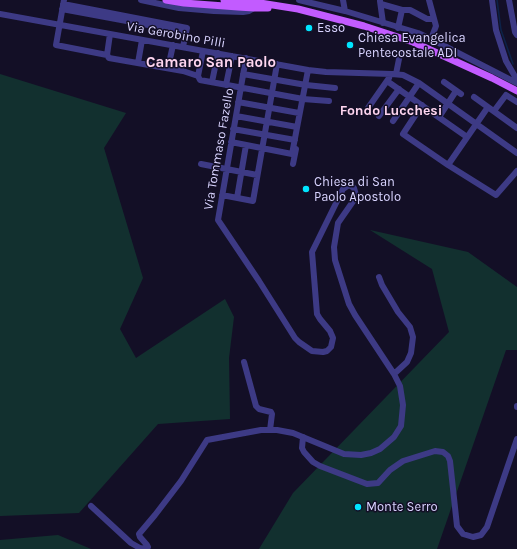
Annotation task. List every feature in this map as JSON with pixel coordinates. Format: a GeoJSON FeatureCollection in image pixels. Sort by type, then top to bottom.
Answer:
{"type":"FeatureCollection","features":[{"type":"Feature","properties":{"kind":"main road"},"geometry":{"type":"LineString","coordinates":[[166,0],[184,3],[254,4]]}},
{"type":"Feature","properties":{"kind":"main road"},"geometry":{"type":"LineString","coordinates":[[224,0],[298,9],[364,26],[408,40],[517,90]]}},
{"type":"Feature","properties":{"kind":"street"},"geometry":{"type":"LineString","coordinates":[[142,0],[166,6],[237,13],[249,11],[254,4]]}},
{"type":"Feature","properties":{"kind":"street"},"geometry":{"type":"LineString","coordinates":[[299,0],[345,11],[431,39],[517,82]]}},
{"type":"Feature","properties":{"kind":"street"},"geometry":{"type":"LineString","coordinates":[[343,0],[345,11]]}},
{"type":"Feature","properties":{"kind":"street"},"geometry":{"type":"LineString","coordinates":[[429,0],[436,26],[431,39]]}},
{"type":"Feature","properties":{"kind":"street"},"geometry":{"type":"LineString","coordinates":[[492,0],[495,27],[509,67],[517,82]]}},
{"type":"Feature","properties":{"kind":"street"},"geometry":{"type":"LineString","coordinates":[[509,0],[515,32],[517,34]]}},
{"type":"Feature","properties":{"kind":"street"},"geometry":{"type":"LineString","coordinates":[[383,23],[381,2],[402,10],[410,10],[427,19],[434,19]]}},
{"type":"Feature","properties":{"kind":"street"},"geometry":{"type":"LineString","coordinates":[[183,47],[186,32],[63,5],[56,45],[107,55],[109,58],[168,68],[198,76],[200,80],[303,99],[329,101]]}},
{"type":"Feature","properties":{"kind":"street"},"geometry":{"type":"LineString","coordinates":[[398,28],[402,10]]}},
{"type":"Feature","properties":{"kind":"street","name":"Via Gerobino Pilli"},"geometry":{"type":"LineString","coordinates":[[0,14],[308,70],[343,73],[394,74],[407,76],[517,153]]}},
{"type":"Feature","properties":{"kind":"street"},"geometry":{"type":"LineString","coordinates":[[107,55],[110,34]]}},
{"type":"Feature","properties":{"kind":"street"},"geometry":{"type":"LineString","coordinates":[[138,63],[142,40]]}},
{"type":"Feature","properties":{"kind":"street"},"geometry":{"type":"LineString","coordinates":[[168,68],[173,45]]}},
{"type":"Feature","properties":{"kind":"street"},"geometry":{"type":"LineString","coordinates":[[198,76],[203,51]]}},
{"type":"Feature","properties":{"kind":"street"},"geometry":{"type":"LineString","coordinates":[[212,82],[218,53]]}},
{"type":"Feature","properties":{"kind":"street"},"geometry":{"type":"LineString","coordinates":[[368,108],[387,81],[394,74],[400,54]]}},
{"type":"Feature","properties":{"kind":"street"},"geometry":{"type":"LineString","coordinates":[[226,85],[232,56]]}},
{"type":"Feature","properties":{"kind":"street","name":"Via Tommaso Fazello"},"geometry":{"type":"LineString","coordinates":[[246,58],[218,220],[295,338],[312,351],[327,351],[331,347],[333,338],[330,331],[317,314],[312,252],[343,189],[349,185],[353,186],[356,190],[355,197],[338,224],[334,247],[335,260],[355,315],[394,374]]}},
{"type":"Feature","properties":{"kind":"street"},"geometry":{"type":"LineString","coordinates":[[222,195],[253,201],[277,64]]}},
{"type":"Feature","properties":{"kind":"street"},"geometry":{"type":"LineString","coordinates":[[505,76],[508,73],[509,67]]}},
{"type":"Feature","properties":{"kind":"street"},"geometry":{"type":"LineString","coordinates":[[231,142],[292,154],[308,70]]}},
{"type":"Feature","properties":{"kind":"street"},"geometry":{"type":"LineString","coordinates":[[243,74],[306,85],[336,88]]}},
{"type":"Feature","properties":{"kind":"street"},"geometry":{"type":"LineString","coordinates":[[387,81],[468,137]]}},
{"type":"Feature","properties":{"kind":"street"},"geometry":{"type":"LineString","coordinates":[[439,117],[459,92],[444,82]]}},
{"type":"Feature","properties":{"kind":"street"},"geometry":{"type":"LineString","coordinates":[[393,121],[419,83]]}},
{"type":"Feature","properties":{"kind":"street"},"geometry":{"type":"LineString","coordinates":[[379,116],[399,89]]}},
{"type":"Feature","properties":{"kind":"street"},"geometry":{"type":"LineString","coordinates":[[448,165],[476,124],[506,95],[517,102]]}},
{"type":"Feature","properties":{"kind":"street"},"geometry":{"type":"LineString","coordinates":[[474,97],[517,128]]}},
{"type":"Feature","properties":{"kind":"street"},"geometry":{"type":"LineString","coordinates":[[293,164],[304,103],[303,99]]}},
{"type":"Feature","properties":{"kind":"street"},"geometry":{"type":"LineString","coordinates":[[238,102],[299,113]]}},
{"type":"Feature","properties":{"kind":"street"},"geometry":{"type":"LineString","coordinates":[[422,105],[403,134],[448,165],[496,195],[517,171]]}},
{"type":"Feature","properties":{"kind":"street"},"geometry":{"type":"LineString","coordinates":[[236,116],[297,126]]}},
{"type":"Feature","properties":{"kind":"street"},"geometry":{"type":"LineString","coordinates":[[233,129],[295,140]]}},
{"type":"Feature","properties":{"kind":"street"},"geometry":{"type":"LineString","coordinates":[[237,198],[246,145]]}},
{"type":"Feature","properties":{"kind":"street"},"geometry":{"type":"LineString","coordinates":[[201,164],[257,175]]}},
{"type":"Feature","properties":{"kind":"street"},"geometry":{"type":"LineString","coordinates":[[91,506],[131,544],[146,549],[147,545],[139,534],[155,516],[181,481],[207,440],[256,431],[270,430],[287,432],[335,451],[348,454],[371,453],[380,449],[399,430],[402,422],[402,393],[394,374],[407,362],[413,337],[410,327],[398,312],[379,277]]}},
{"type":"Feature","properties":{"kind":"street"},"geometry":{"type":"LineString","coordinates":[[244,362],[256,406],[259,409],[271,412],[272,414],[270,430]]}},
{"type":"Feature","properties":{"kind":"street"},"geometry":{"type":"LineString","coordinates":[[303,438],[301,445],[304,452],[316,464],[369,484],[375,484],[380,481],[390,470],[403,461],[435,451],[443,452],[448,456],[450,461],[457,526],[463,534],[473,537],[481,535],[487,527],[516,448],[517,439]]}},
{"type":"Feature","properties":{"kind":"green space"},"geometry":{"type":"Polygon","coordinates":[[[0,74],[126,113],[104,148],[143,278],[120,329],[136,358],[225,299],[234,317],[229,358],[230,419],[158,424],[79,513],[0,516],[0,74]]]}},
{"type":"Feature","properties":{"kind":"green space"},"geometry":{"type":"Polygon","coordinates":[[[370,230],[468,252],[517,287],[517,350],[506,350],[437,549],[259,549],[293,493],[449,332],[432,269],[370,230]]]}},
{"type":"Feature","properties":{"kind":"green space"},"geometry":{"type":"Polygon","coordinates":[[[58,535],[91,549],[0,549],[0,540],[58,535]]]}},
{"type":"Feature","properties":{"kind":"waterway"},"geometry":{"type":"LineString","coordinates":[[497,0],[501,30],[513,64]]}},
{"type":"Feature","properties":{"kind":"place","name":"Esso"},"geometry":{"type":"Point","coordinates":[309,28]}},
{"type":"Feature","properties":{"kind":"place","name":"Chiesa Evangelica Pentecostale ADI"},"geometry":{"type":"Point","coordinates":[350,45]}},
{"type":"Feature","properties":{"kind":"place","name":"Chiesa di San Paolo Apostolo"},"geometry":{"type":"Point","coordinates":[306,189]}},
{"type":"Feature","properties":{"kind":"place","name":"Monte Serro"},"geometry":{"type":"Point","coordinates":[358,507]}},
{"type":"Feature","properties":{"kind":"district","name":"Camaro San Paolo"},"geometry":{"type":"Point","coordinates":[211,63]}},
{"type":"Feature","properties":{"kind":"district","name":"Fondo Lucchesi"},"geometry":{"type":"Point","coordinates":[391,111]}}]}
